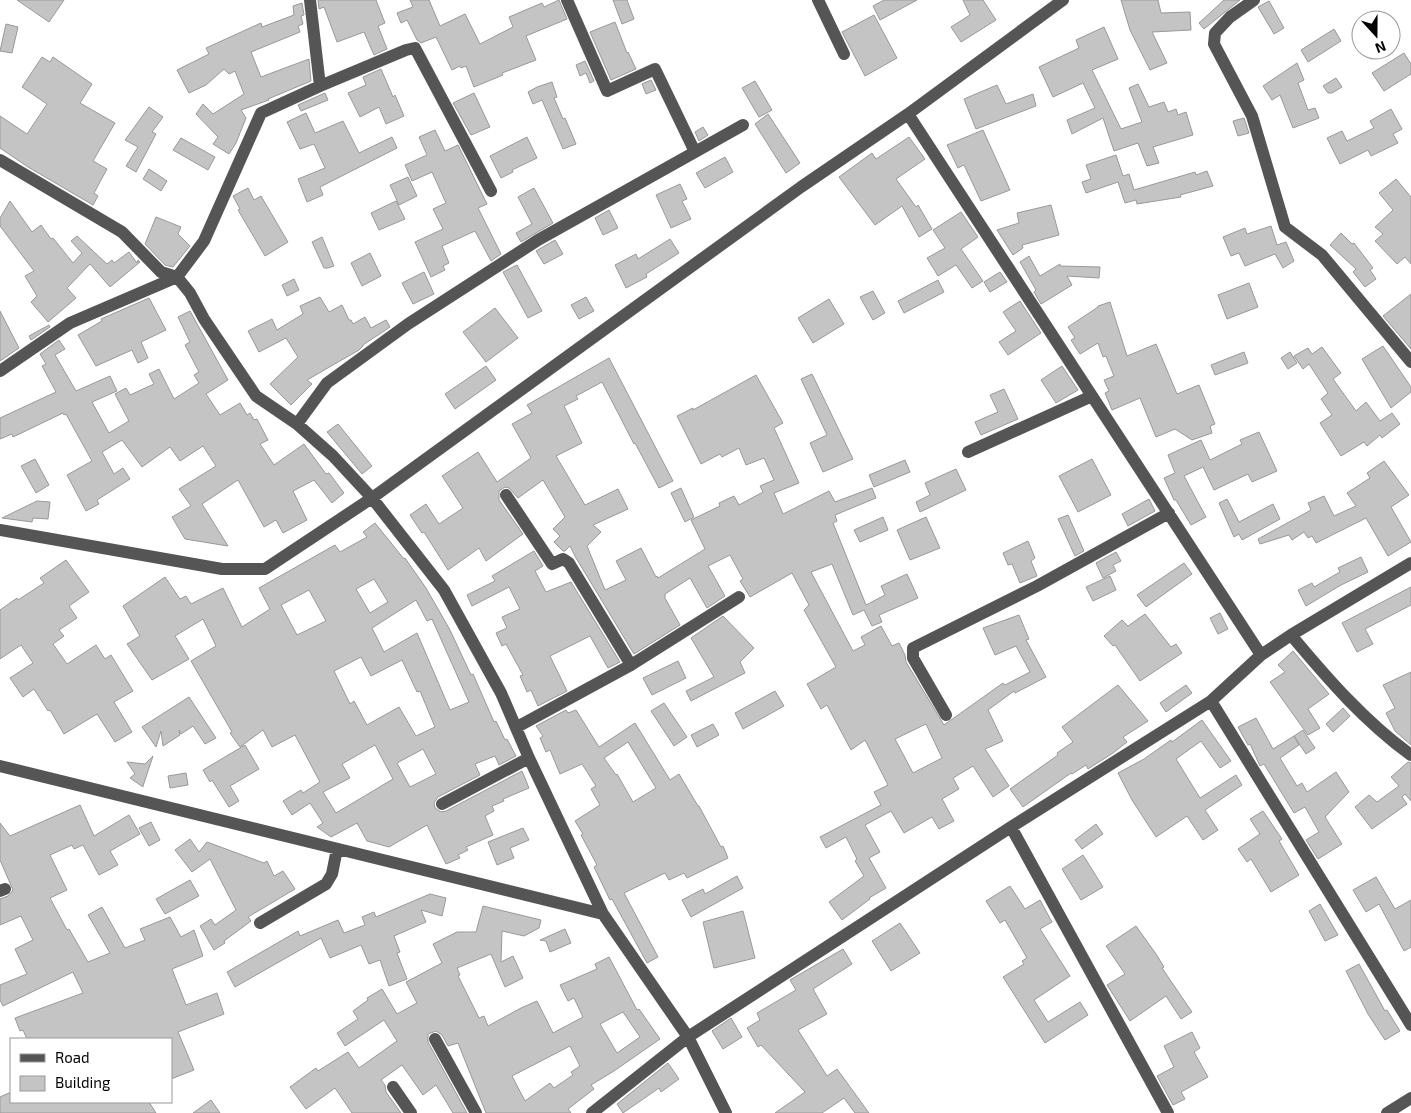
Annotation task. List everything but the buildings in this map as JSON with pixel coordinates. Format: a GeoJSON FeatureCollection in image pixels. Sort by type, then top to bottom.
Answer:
{"type":"FeatureCollection","features":[{"type":"Feature","properties":{"kind":"street"},"geometry":{"type":"LineString","coordinates":[[310,0],[320,86]]}},
{"type":"Feature","properties":{"kind":"street"},"geometry":{"type":"LineString","coordinates":[[567,0],[607,91],[655,69],[695,152]]}},
{"type":"Feature","properties":{"kind":"street"},"geometry":{"type":"LineString","coordinates":[[818,0],[844,54]]}},
{"type":"Feature","properties":{"kind":"street"},"geometry":{"type":"LineString","coordinates":[[0,530],[222,569],[265,569],[372,498],[801,187],[908,114],[1063,0]]}},
{"type":"Feature","properties":{"kind":"street"},"geometry":{"type":"LineString","coordinates":[[1254,0],[1230,17],[1215,33],[1214,44],[1252,116],[1285,227],[1322,255],[1411,362]]}},
{"type":"Feature","properties":{"kind":"street"},"geometry":{"type":"LineString","coordinates":[[0,371],[70,323],[177,277],[204,241],[261,113],[406,50],[415,48],[491,191]]}},
{"type":"Feature","properties":{"kind":"street"},"geometry":{"type":"LineString","coordinates":[[908,114],[1261,655]]}},
{"type":"Feature","properties":{"kind":"street"},"geometry":{"type":"LineString","coordinates":[[297,424],[328,383],[408,324],[538,240],[743,125]]}},
{"type":"Feature","properties":{"kind":"street"},"geometry":{"type":"LineString","coordinates":[[0,160],[122,232],[161,272],[177,277],[190,293],[204,319],[256,396],[297,424],[333,456],[372,498],[444,590],[501,693],[529,758],[603,914],[688,1037],[726,1113]]}},
{"type":"Feature","properties":{"kind":"street"},"geometry":{"type":"LineString","coordinates":[[968,452],[1092,396]]}},
{"type":"Feature","properties":{"kind":"street"},"geometry":{"type":"LineString","coordinates":[[506,495],[552,564],[563,559],[569,563],[632,665]]}},
{"type":"Feature","properties":{"kind":"street"},"geometry":{"type":"LineString","coordinates":[[946,715],[913,658],[913,648],[1038,586],[1169,513]]}},
{"type":"Feature","properties":{"kind":"street"},"geometry":{"type":"LineString","coordinates":[[592,1113],[688,1037],[1011,827],[1211,701],[1261,655],[1411,563]]}},
{"type":"Feature","properties":{"kind":"street"},"geometry":{"type":"LineString","coordinates":[[516,727],[632,665],[738,597]]}},
{"type":"Feature","properties":{"kind":"street"},"geometry":{"type":"LineString","coordinates":[[1291,635],[1327,678],[1392,742],[1411,756]]}},
{"type":"Feature","properties":{"kind":"street"},"geometry":{"type":"LineString","coordinates":[[1211,701],[1411,1025]]}},
{"type":"Feature","properties":{"kind":"street"},"geometry":{"type":"LineString","coordinates":[[442,804],[529,758]]}},
{"type":"Feature","properties":{"kind":"street"},"geometry":{"type":"LineString","coordinates":[[0,766],[603,914]]}},
{"type":"Feature","properties":{"kind":"street"},"geometry":{"type":"LineString","coordinates":[[1011,827],[1168,1113]]}},
{"type":"Feature","properties":{"kind":"street"},"geometry":{"type":"LineString","coordinates":[[260,923],[326,884],[332,874],[338,849]]}},
{"type":"Feature","properties":{"kind":"street"},"geometry":{"type":"LineString","coordinates":[[435,1039],[476,1113]]}},
{"type":"Feature","properties":{"kind":"street"},"geometry":{"type":"LineString","coordinates":[[393,1087],[411,1113]]}},
{"type":"Feature","properties":{"kind":"street"},"geometry":{"type":"LineString","coordinates":[[1387,1113],[1411,1098]]}}]}
